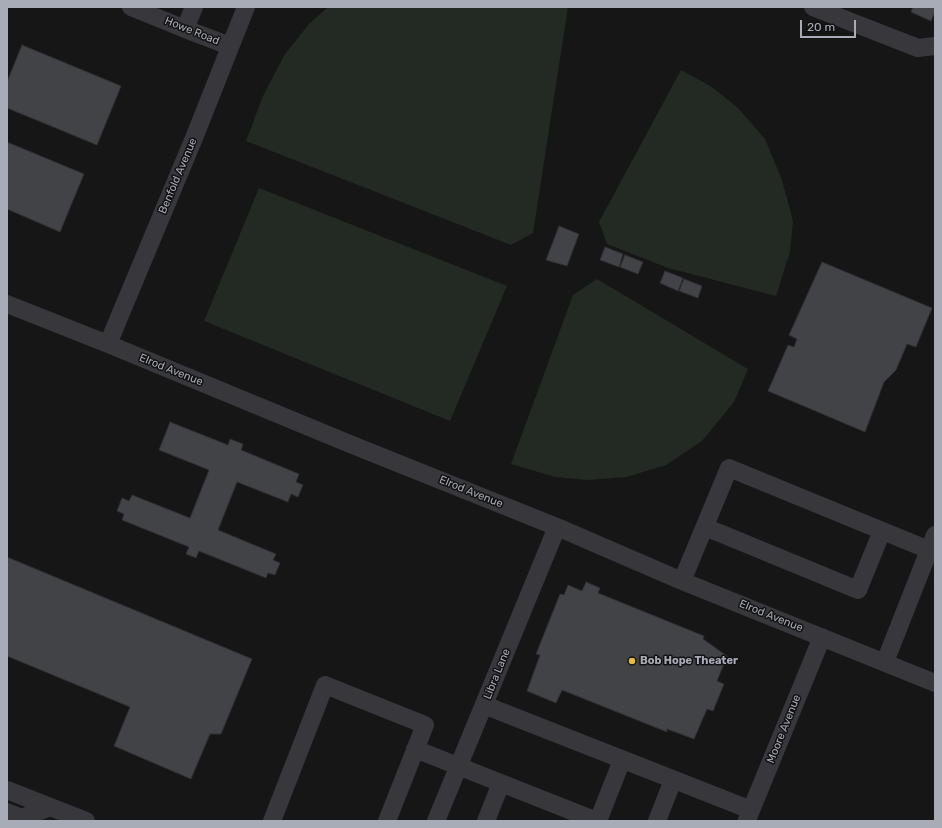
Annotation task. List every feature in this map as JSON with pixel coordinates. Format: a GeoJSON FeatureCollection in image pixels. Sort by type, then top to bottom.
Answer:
{"type":"FeatureCollection","features":[{"type":"Feature","properties":{"kind":"street","name":"Howe Road"},"geometry":{"type":"LineString","coordinates":[[132,7],[230,46]]}},
{"type":"Feature","properties":{"kind":"street"},"geometry":{"type":"LineString","coordinates":[[185,29],[194,7]]}},
{"type":"Feature","properties":{"kind":"street","name":"Benfold Avenue"},"geometry":{"type":"LineString","coordinates":[[108,344],[191,145],[246,7]]}},
{"type":"Feature","properties":{"kind":"street"},"geometry":{"type":"LineString","coordinates":[[814,7],[842,12],[918,48],[935,46]]}},
{"type":"Feature","properties":{"kind":"street","name":"Elrod Avenue"},"geometry":{"type":"LineString","coordinates":[[7,304],[557,527],[682,581],[935,683]]}},
{"type":"Feature","properties":{"kind":"street"},"geometry":{"type":"LineString","coordinates":[[682,581],[729,468],[882,531],[932,543],[885,662]]}},
{"type":"Feature","properties":{"kind":"street","name":"Libra Lane"},"geometry":{"type":"LineString","coordinates":[[436,821],[557,527]]}},
{"type":"Feature","properties":{"kind":"street"},"geometry":{"type":"LineString","coordinates":[[705,527],[858,590],[882,531]]}},
{"type":"Feature","properties":{"kind":"street","name":"Moore Avenue"},"geometry":{"type":"LineString","coordinates":[[749,815],[822,637]]}},
{"type":"Feature","properties":{"kind":"street"},"geometry":{"type":"LineString","coordinates":[[272,821],[325,685],[425,725],[387,821]]}},
{"type":"Feature","properties":{"kind":"street"},"geometry":{"type":"LineString","coordinates":[[484,705],[673,780],[749,815]]}},
{"type":"Feature","properties":{"kind":"street"},"geometry":{"type":"LineString","coordinates":[[415,749],[598,821],[622,760]]}},
{"type":"Feature","properties":{"kind":"street"},"geometry":{"type":"LineString","coordinates":[[657,821],[673,780]]}},
{"type":"Feature","properties":{"kind":"street"},"geometry":{"type":"LineString","coordinates":[[486,821],[501,783]]}},
{"type":"Feature","properties":{"kind":"street"},"geometry":{"type":"LineString","coordinates":[[7,790],[86,821]]}},
{"type":"Feature","properties":{"kind":"street"},"geometry":{"type":"LineString","coordinates":[[7,812],[22,818],[50,807]]}},
{"type":"Feature","properties":{"kind":"shaded area"},"geometry":{"type":"Polygon","coordinates":[[[328,7],[568,7],[533,233],[511,245],[246,141],[263,96],[285,54],[309,24],[328,7]]]}},
{"type":"Feature","properties":{"kind":"shaded area"},"geometry":{"type":"Polygon","coordinates":[[[681,70],[712,87],[738,108],[765,139],[782,180],[793,221],[790,252],[776,296],[668,268],[607,244],[599,222],[681,70]]]}},
{"type":"Feature","properties":{"kind":"shaded area"},"geometry":{"type":"Polygon","coordinates":[[[259,188],[507,286],[450,421],[204,321],[259,188]]]}},
{"type":"Feature","properties":{"kind":"shaded area"},"geometry":{"type":"Polygon","coordinates":[[[597,279],[748,369],[734,402],[702,441],[666,465],[627,477],[588,480],[555,477],[511,464],[573,295],[597,279]]]}},
{"type":"Feature","properties":{"kind":"building"},"geometry":{"type":"Polygon","coordinates":[[[913,7],[935,7],[935,12],[931,21],[911,12],[913,7]]]}},
{"type":"Feature","properties":{"kind":"building"},"geometry":{"type":"Polygon","coordinates":[[[22,45],[121,86],[97,145],[7,108],[7,82],[22,45]]]}},
{"type":"Feature","properties":{"kind":"building"},"geometry":{"type":"Polygon","coordinates":[[[7,142],[84,174],[60,232],[7,209],[7,142]]]}},
{"type":"Feature","properties":{"kind":"building"},"geometry":{"type":"Polygon","coordinates":[[[559,226],[579,234],[567,266],[546,260],[559,226]]]}},
{"type":"Feature","properties":{"kind":"building"},"geometry":{"type":"Polygon","coordinates":[[[605,247],[623,254],[619,267],[600,260],[605,247]]]}},
{"type":"Feature","properties":{"kind":"building"},"geometry":{"type":"Polygon","coordinates":[[[625,255],[643,262],[638,274],[620,267],[625,255]]]}},
{"type":"Feature","properties":{"kind":"building"},"geometry":{"type":"Polygon","coordinates":[[[822,262],[932,308],[916,347],[907,344],[896,370],[884,382],[865,432],[768,391],[788,345],[794,347],[797,339],[789,335],[822,262]]]}},
{"type":"Feature","properties":{"kind":"building"},"geometry":{"type":"Polygon","coordinates":[[[665,271],[683,278],[678,291],[660,283],[665,271]]]}},
{"type":"Feature","properties":{"kind":"building"},"geometry":{"type":"Polygon","coordinates":[[[684,279],[702,286],[698,298],[679,291],[684,279]]]}},
{"type":"Feature","properties":{"kind":"building"},"geometry":{"type":"Polygon","coordinates":[[[170,422],[228,445],[230,439],[243,444],[241,450],[299,474],[296,482],[303,485],[298,497],[291,494],[288,502],[237,482],[218,530],[276,554],[273,560],[280,563],[275,575],[268,573],[266,578],[199,551],[196,558],[186,554],[189,547],[122,520],[124,514],[117,511],[122,498],[129,501],[132,495],[190,518],[209,470],[159,450],[170,422]]]}},
{"type":"Feature","properties":{"kind":"building"},"geometry":{"type":"Polygon","coordinates":[[[7,557],[252,659],[221,734],[210,734],[191,779],[114,746],[130,707],[7,656],[7,557]]]}},
{"type":"Feature","properties":{"kind":"building","name":"Bob Hope Theater"},"geometry":{"type":"Polygon","coordinates":[[[586,582],[600,588],[598,593],[704,636],[703,639],[727,656],[717,681],[724,684],[713,711],[707,709],[694,739],[667,729],[667,732],[562,690],[556,703],[527,691],[540,655],[536,654],[560,594],[564,595],[568,585],[582,591],[586,582]]]}},
{"type":"Feature","properties":{"kind":"place","name":"Bob Hope Theater"},"geometry":{"type":"Point","coordinates":[632,661]}}]}
